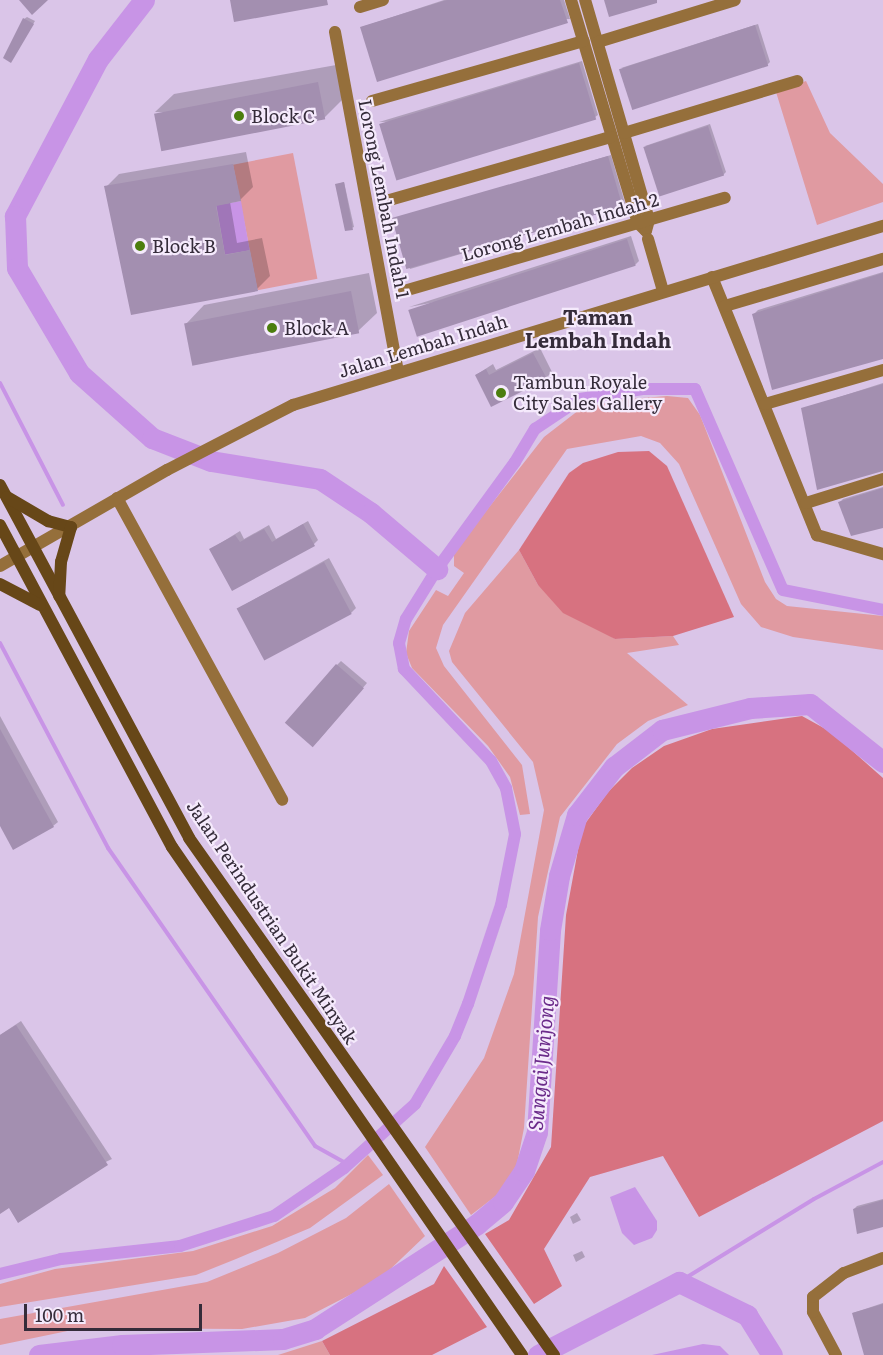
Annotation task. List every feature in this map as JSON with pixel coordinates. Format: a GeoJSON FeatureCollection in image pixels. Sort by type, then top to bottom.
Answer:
{"type":"FeatureCollection","features":[{"type":"Feature","properties":{"kind":"main road","name":"Jalan Perindustrian Bukit Minyak"},"geometry":{"type":"LineString","coordinates":[[0,484],[58,598],[189,838],[370,1099],[554,1355]]}},
{"type":"Feature","properties":{"kind":"main road"},"geometry":{"type":"LineString","coordinates":[[6,496],[33,514],[71,527],[61,562],[58,598]]}},
{"type":"Feature","properties":{"kind":"main road"},"geometry":{"type":"LineString","coordinates":[[0,525],[41,606],[172,847],[522,1355]]}},
{"type":"Feature","properties":{"kind":"main road"},"geometry":{"type":"LineString","coordinates":[[0,584],[41,606]]}},
{"type":"Feature","properties":{"kind":"street"},"geometry":{"type":"LineString","coordinates":[[360,7],[383,0]]}},
{"type":"Feature","properties":{"kind":"street"},"geometry":{"type":"LineString","coordinates":[[571,0],[611,137],[643,222]]}},
{"type":"Feature","properties":{"kind":"street"},"geometry":{"type":"LineString","coordinates":[[585,0],[624,133],[643,222]]}},
{"type":"Feature","properties":{"kind":"street"},"geometry":{"type":"LineString","coordinates":[[598,42],[735,0]]}},
{"type":"Feature","properties":{"kind":"street","name":"Lorong Lembah Indah 1"},"geometry":{"type":"LineString","coordinates":[[334,33],[398,372]]}},
{"type":"Feature","properties":{"kind":"street"},"geometry":{"type":"LineString","coordinates":[[372,101],[584,41]]}},
{"type":"Feature","properties":{"kind":"street"},"geometry":{"type":"LineString","coordinates":[[624,133],[797,81]]}},
{"type":"Feature","properties":{"kind":"street"},"geometry":{"type":"LineString","coordinates":[[386,201],[611,137]]}},
{"type":"Feature","properties":{"kind":"street","name":"Lorong Lembah Indah 2"},"geometry":{"type":"LineString","coordinates":[[404,291],[725,198]]}},
{"type":"Feature","properties":{"kind":"street","name":"Jalan Lembah Indah"},"geometry":{"type":"LineString","coordinates":[[0,566],[228,437],[293,405],[883,226]]}},
{"type":"Feature","properties":{"kind":"street"},"geometry":{"type":"LineString","coordinates":[[648,239],[663,291]]}},
{"type":"Feature","properties":{"kind":"street"},"geometry":{"type":"LineString","coordinates":[[725,306],[883,259]]}},
{"type":"Feature","properties":{"kind":"street"},"geometry":{"type":"LineString","coordinates":[[712,277],[820,538],[883,554]]}},
{"type":"Feature","properties":{"kind":"street"},"geometry":{"type":"LineString","coordinates":[[765,404],[883,370]]}},
{"type":"Feature","properties":{"kind":"street"},"geometry":{"type":"LineString","coordinates":[[806,503],[883,479]]}},
{"type":"Feature","properties":{"kind":"street"},"geometry":{"type":"LineString","coordinates":[[117,498],[282,801]]}},
{"type":"Feature","properties":{"kind":"street"},"geometry":{"type":"LineString","coordinates":[[836,1355],[813,1312],[813,1297],[827,1283],[864,1262],[883,1258]]}},
{"type":"Feature","properties":{"kind":"shaded area"},"geometry":{"type":"Polygon","coordinates":[[[806,81],[830,133],[883,184],[883,202],[817,225],[776,92],[806,81]]]}},
{"type":"Feature","properties":{"kind":"shaded area"},"geometry":{"type":"Polygon","coordinates":[[[293,153],[317,279],[258,290],[233,165],[293,153]]]}},
{"type":"Feature","properties":{"kind":"shaded area"},"geometry":{"type":"Polygon","coordinates":[[[241,201],[250,250],[225,255],[216,205],[241,201]]]}},
{"type":"Feature","properties":{"kind":"shaded area"},"geometry":{"type":"Polygon","coordinates":[[[667,396],[688,398],[700,415],[765,582],[776,599],[787,606],[883,616],[883,650],[793,637],[761,627],[741,604],[679,464],[660,443],[641,436],[567,449],[443,625],[436,648],[444,666],[522,765],[530,814],[520,815],[510,777],[488,746],[412,668],[406,653],[409,631],[436,590],[448,596],[464,573],[454,566],[454,552],[544,437],[579,410],[618,400],[667,396]]]}},
{"type":"Feature","properties":{"kind":"shaded area"},"geometry":{"type":"Polygon","coordinates":[[[649,451],[667,466],[734,617],[673,636],[615,639],[563,613],[538,585],[519,550],[569,473],[583,463],[618,452],[649,451]]]}},
{"type":"Feature","properties":{"kind":"shaded area"},"geometry":{"type":"Polygon","coordinates":[[[519,550],[538,585],[615,639],[673,636],[679,645],[627,653],[688,705],[648,721],[617,744],[560,817],[538,917],[524,1128],[517,1164],[501,1192],[471,1215],[425,1147],[484,1058],[514,974],[544,810],[533,762],[452,662],[449,651],[465,613],[519,550]]]}},
{"type":"Feature","properties":{"kind":"shaded area"},"geometry":{"type":"Polygon","coordinates":[[[802,716],[831,732],[883,778],[883,1121],[699,1217],[663,1156],[590,1177],[544,1249],[562,1286],[534,1304],[485,1234],[509,1220],[551,1147],[566,915],[582,828],[608,792],[632,768],[664,746],[712,729],[802,716]]]}},
{"type":"Feature","properties":{"kind":"shaded area"},"geometry":{"type":"Polygon","coordinates":[[[368,1155],[383,1175],[310,1228],[236,1259],[196,1275],[0,1307],[0,1284],[55,1269],[193,1251],[272,1226],[335,1188],[368,1155]]]}},
{"type":"Feature","properties":{"kind":"shaded area"},"geometry":{"type":"Polygon","coordinates":[[[389,1184],[425,1236],[379,1280],[305,1318],[242,1329],[82,1328],[0,1345],[0,1319],[207,1282],[278,1253],[346,1218],[389,1184]]]}},
{"type":"Feature","properties":{"kind":"shaded area"},"geometry":{"type":"Polygon","coordinates":[[[635,1187],[657,1221],[657,1230],[652,1238],[634,1245],[622,1233],[610,1197],[635,1187]]]}},
{"type":"Feature","properties":{"kind":"shaded area"},"geometry":{"type":"Polygon","coordinates":[[[444,1266],[487,1327],[432,1355],[330,1355],[322,1341],[434,1284],[444,1266]]]}},
{"type":"Feature","properties":{"kind":"shaded area"},"geometry":{"type":"Polygon","coordinates":[[[322,1341],[330,1355],[278,1355],[322,1341]]]}},
{"type":"Feature","properties":{"kind":"shaded area"},"geometry":{"type":"Polygon","coordinates":[[[703,1344],[720,1346],[729,1355],[652,1355],[703,1344]]]}},
{"type":"Feature","properties":{"kind":"building"},"geometry":{"type":"Polygon","coordinates":[[[19,0],[48,0],[32,15],[19,0]]]}},
{"type":"Feature","properties":{"kind":"building"},"geometry":{"type":"Polygon","coordinates":[[[230,0],[327,0],[328,5],[234,22],[230,0]]]}},
{"type":"Feature","properties":{"kind":"building"},"geometry":{"type":"Polygon","coordinates":[[[447,0],[560,0],[568,23],[377,82],[360,27],[447,0]]]}},
{"type":"Feature","properties":{"kind":"building"},"geometry":{"type":"Polygon","coordinates":[[[604,0],[657,0],[657,3],[609,17],[604,0]]]}},
{"type":"Feature","properties":{"kind":"building"},"geometry":{"type":"Polygon","coordinates":[[[23,18],[34,24],[11,63],[3,58],[23,18]]]}},
{"type":"Feature","properties":{"kind":"building"},"geometry":{"type":"Polygon","coordinates":[[[755,25],[768,66],[632,110],[619,69],[755,25]]]}},
{"type":"Feature","properties":{"kind":"building"},"geometry":{"type":"Polygon","coordinates":[[[579,63],[596,119],[396,181],[379,124],[579,63]]]}},
{"type":"Feature","properties":{"kind":"building","name":"Block C"},"geometry":{"type":"Polygon","coordinates":[[[318,82],[325,119],[161,151],[154,114],[318,82]]]}},
{"type":"Feature","properties":{"kind":"building"},"geometry":{"type":"Polygon","coordinates":[[[708,126],[724,175],[659,196],[643,147],[708,126]]]}},
{"type":"Feature","properties":{"kind":"building"},"geometry":{"type":"Polygon","coordinates":[[[608,156],[623,207],[406,269],[392,218],[608,156]]]}},
{"type":"Feature","properties":{"kind":"building"},"geometry":{"type":"Polygon","coordinates":[[[233,164],[241,201],[216,206],[225,255],[250,250],[258,291],[131,315],[104,186],[233,164]]]}},
{"type":"Feature","properties":{"kind":"building"},"geometry":{"type":"Polygon","coordinates":[[[344,182],[353,230],[345,231],[335,184],[344,182]]]}},
{"type":"Feature","properties":{"kind":"building"},"geometry":{"type":"Polygon","coordinates":[[[627,239],[636,266],[417,337],[408,310],[627,239]]]}},
{"type":"Feature","properties":{"kind":"building"},"geometry":{"type":"Polygon","coordinates":[[[883,273],[883,359],[772,390],[752,314],[883,273]]]}},
{"type":"Feature","properties":{"kind":"building","name":"Block A"},"geometry":{"type":"Polygon","coordinates":[[[351,291],[359,333],[192,366],[184,323],[351,291]]]}},
{"type":"Feature","properties":{"kind":"building","name":"Tambun Royale City Sales Gallery"},"geometry":{"type":"Polygon","coordinates":[[[533,353],[547,379],[491,407],[475,375],[486,369],[489,375],[533,353]]]}},
{"type":"Feature","properties":{"kind":"building"},"geometry":{"type":"Polygon","coordinates":[[[883,384],[883,471],[817,490],[801,408],[883,384]]]}},
{"type":"Feature","properties":{"kind":"building"},"geometry":{"type":"Polygon","coordinates":[[[883,488],[883,528],[851,536],[838,502],[883,488]]]}},
{"type":"Feature","properties":{"kind":"building"},"geometry":{"type":"Polygon","coordinates":[[[303,524],[315,546],[232,591],[209,549],[235,535],[240,542],[264,529],[272,542],[303,524]]]}},
{"type":"Feature","properties":{"kind":"building"},"geometry":{"type":"Polygon","coordinates":[[[324,562],[352,614],[264,661],[237,608],[324,562]]]}},
{"type":"Feature","properties":{"kind":"building"},"geometry":{"type":"Polygon","coordinates":[[[336,664],[364,688],[313,747],[285,723],[336,664]]]}},
{"type":"Feature","properties":{"kind":"building"},"geometry":{"type":"Polygon","coordinates":[[[0,729],[54,827],[13,850],[0,826],[0,729]]]}},
{"type":"Feature","properties":{"kind":"building"},"geometry":{"type":"Polygon","coordinates":[[[16,1025],[108,1165],[18,1223],[9,1208],[0,1214],[0,1035],[16,1025]]]}},
{"type":"Feature","properties":{"kind":"building"},"geometry":{"type":"Polygon","coordinates":[[[883,1200],[883,1227],[857,1234],[853,1209],[883,1200]]]}},
{"type":"Feature","properties":{"kind":"building"},"geometry":{"type":"Polygon","coordinates":[[[883,1304],[883,1355],[864,1355],[852,1313],[883,1304]]]}},
{"type":"Feature","properties":{"kind":"waterway"},"geometry":{"type":"LineString","coordinates":[[144,0],[98,59],[15,216],[17,268],[79,373],[152,438],[211,461],[320,479],[371,513],[437,569]]}},
{"type":"Feature","properties":{"kind":"waterway"},"geometry":{"type":"LineString","coordinates":[[0,383],[63,505]]}},
{"type":"Feature","properties":{"kind":"waterway"},"geometry":{"type":"LineString","coordinates":[[0,1274],[61,1259],[180,1246],[274,1216],[344,1168],[415,1104],[455,1036],[468,1004],[501,905],[515,834],[506,788],[491,761],[404,669],[399,643],[406,619],[437,569],[515,462],[535,429],[580,399],[644,389],[695,389],[783,590],[883,610]]}},
{"type":"Feature","properties":{"kind":"waterway"},"geometry":{"type":"LineString","coordinates":[[0,643],[108,848],[315,1146],[348,1164]]}},
{"type":"Feature","properties":{"kind":"waterway","name":"Sungai Junjong"},"geometry":{"type":"LineString","coordinates":[[39,1355],[122,1345],[283,1339],[315,1329],[477,1224],[503,1202],[524,1171],[537,1132],[550,930],[559,876],[577,815],[614,767],[662,730],[750,708],[810,704],[883,762]]}},
{"type":"Feature","properties":{"kind":"waterway"},"geometry":{"type":"LineString","coordinates":[[679,1282],[814,1199],[883,1162]]}},
{"type":"Feature","properties":{"kind":"waterway"},"geometry":{"type":"LineString","coordinates":[[538,1355],[679,1282],[747,1315],[772,1355]]}},
{"type":"Feature","properties":{"kind":"place","name":"Block C"},"geometry":{"type":"Point","coordinates":[239,116]}},
{"type":"Feature","properties":{"kind":"place","name":"Block B"},"geometry":{"type":"Point","coordinates":[140,246]}},
{"type":"Feature","properties":{"kind":"place","name":"Block A"},"geometry":{"type":"Point","coordinates":[272,328]}},
{"type":"Feature","properties":{"kind":"place","name":"Tambun Royale City Sales Gallery"},"geometry":{"type":"Point","coordinates":[501,393]}},
{"type":"Feature","properties":{"kind":"district","name":"Taman Lembah Indah"},"geometry":{"type":"Point","coordinates":[598,328]}}]}
